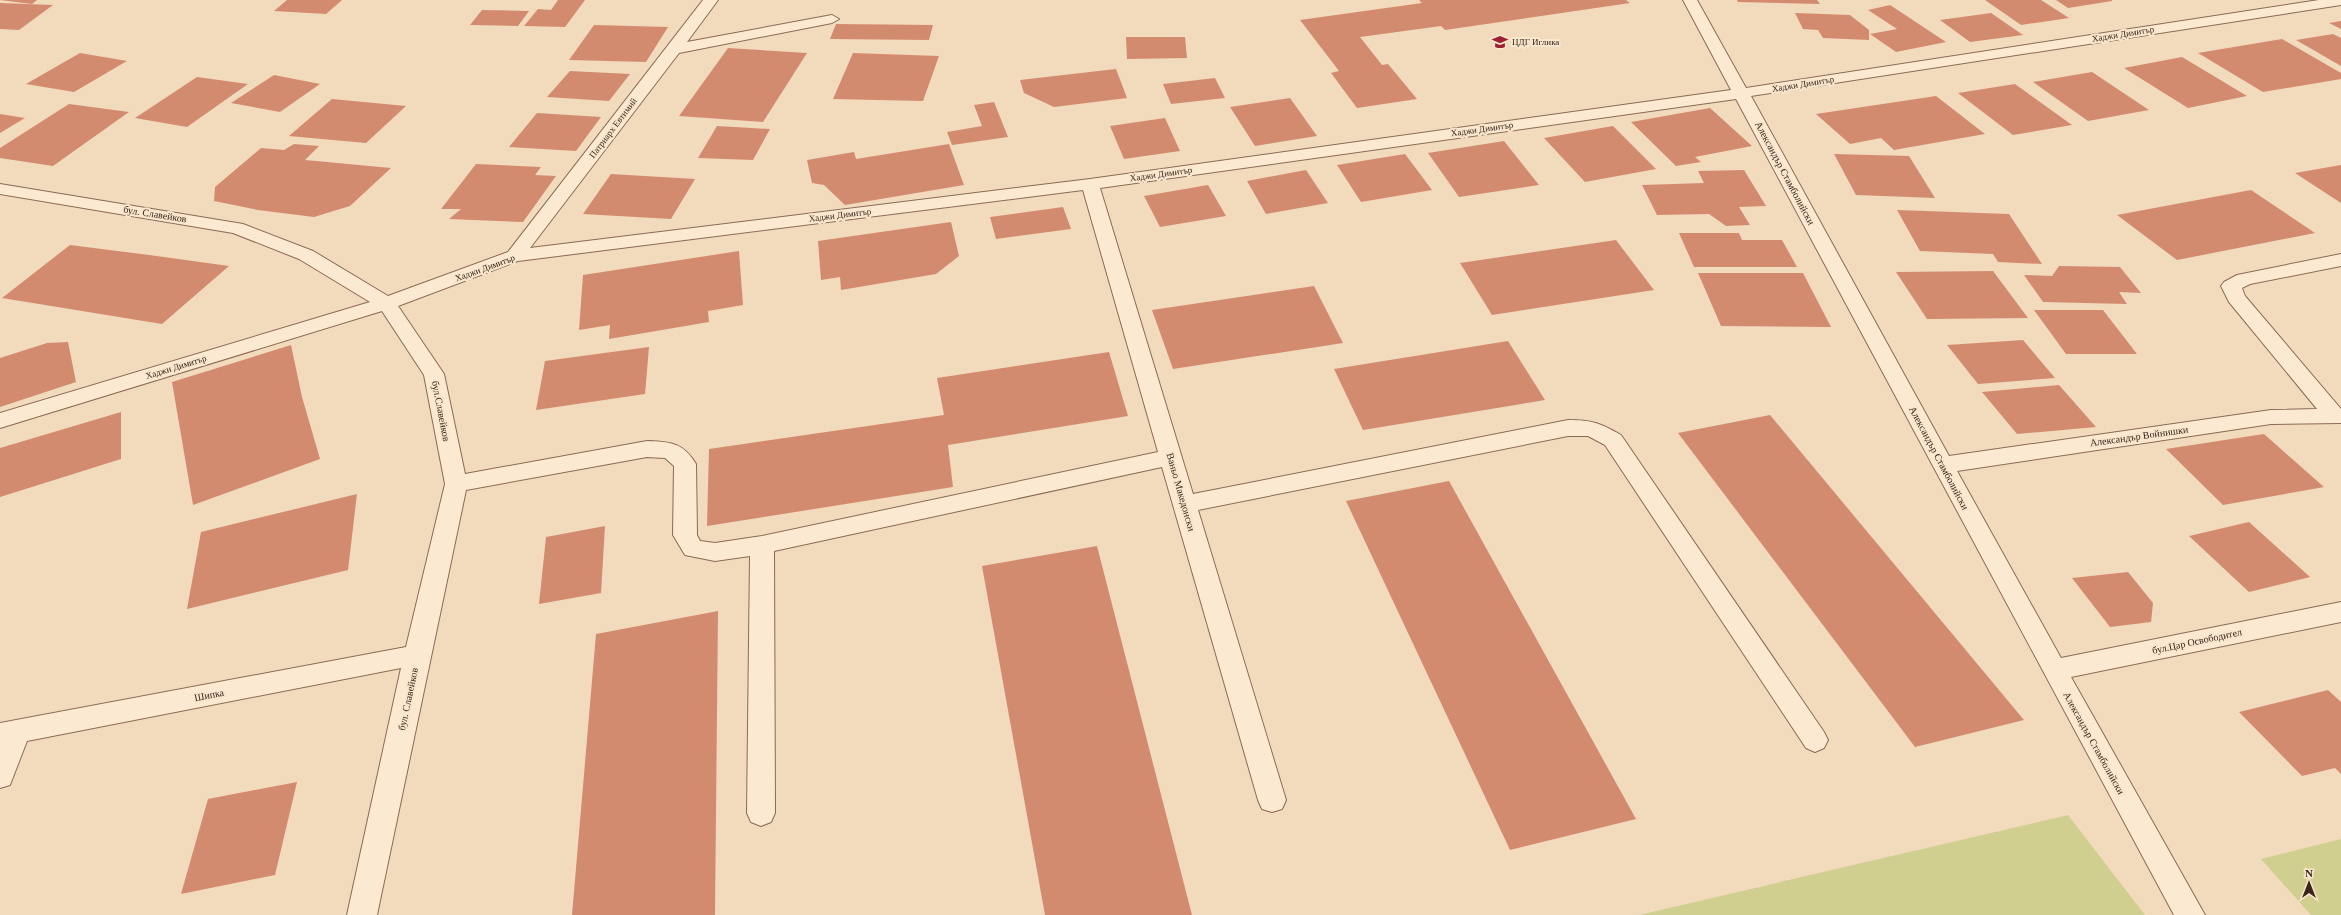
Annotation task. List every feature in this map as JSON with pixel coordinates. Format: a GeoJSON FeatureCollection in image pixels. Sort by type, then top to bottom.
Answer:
{"type":"FeatureCollection","features":[{"type":"Feature","properties":{"kind":"street","name":"Патриарх Евтимий"},"geometry":{"type":"LineString","coordinates":[[516,256],[711,0]]}},
{"type":"Feature","properties":{"kind":"street","name":"Александър Стамболийски"},"geometry":{"type":"LineString","coordinates":[[1690,0],[1742,93],[2054,670],[2190,915]]}},
{"type":"Feature","properties":{"kind":"street","name":"Хаджи Димитър"},"geometry":{"type":"LineString","coordinates":[[0,422],[386,303],[516,256],[1090,184],[1742,93],[2341,1]]}},
{"type":"Feature","properties":{"kind":"street"},"geometry":{"type":"LineString","coordinates":[[674,49],[832,19]]}},
{"type":"Feature","properties":{"kind":"street","name":"Ваньо Македонски"},"geometry":{"type":"LineString","coordinates":[[1090,184],[1272,800]]}},
{"type":"Feature","properties":{"kind":"street","name":"бул. Славейков"},"geometry":{"type":"LineString","coordinates":[[0,188],[237,228],[306,255],[386,303]]}},
{"type":"Feature","properties":{"kind":"street","name":"Александър Войнишки"},"geometry":{"type":"LineString","coordinates":[[2338,416],[2236,298],[2231,286],[2244,279],[2341,260]]}},
{"type":"Feature","properties":{"kind":"street","name":"бул.Славейков"},"geometry":{"type":"LineString","coordinates":[[386,303],[434,374],[456,484]]}},
{"type":"Feature","properties":{"kind":"street","name":"Александър Войнишки"},"geometry":{"type":"LineString","coordinates":[[1943,465],[2271,417],[2338,416]]}},
{"type":"Feature","properties":{"kind":"street"},"geometry":{"type":"LineString","coordinates":[[1184,504],[1568,428],[1592,428],[1612,440],[1815,740]]}},
{"type":"Feature","properties":{"kind":"street"},"geometry":{"type":"LineString","coordinates":[[456,484],[647,448],[671,450],[685,464],[685,535],[693,549],[715,552],[762,545],[1170,457]]}},
{"type":"Feature","properties":{"kind":"street","name":"бул. Славейков"},"geometry":{"type":"LineString","coordinates":[[362,915],[417,655],[456,484]]}},
{"type":"Feature","properties":{"kind":"street"},"geometry":{"type":"LineString","coordinates":[[761,813],[762,545]]}},
{"type":"Feature","properties":{"kind":"street","name":"бул.Цар Освободител"},"geometry":{"type":"LineString","coordinates":[[2054,670],[2341,612]]}},
{"type":"Feature","properties":{"kind":"street","name":"Шипка"},"geometry":{"type":"LineString","coordinates":[[9,733],[417,655]]}},
{"type":"Feature","properties":{"kind":"street"},"geometry":{"type":"LineString","coordinates":[[0,776],[9,733]]}},
{"type":"Feature","properties":{"kind":"shaded area"},"geometry":{"type":"Polygon","coordinates":[[[2068,815],[2145,915],[1639,915],[2068,815]]]}},
{"type":"Feature","properties":{"kind":"shaded area"},"geometry":{"type":"Polygon","coordinates":[[[2341,839],[2341,915],[2311,915],[2261,859],[2341,839]]]}},
{"type":"Feature","properties":{"kind":"building"},"geometry":{"type":"Polygon","coordinates":[[[0,0],[37,0],[32,4],[0,0]]]}},
{"type":"Feature","properties":{"kind":"building"},"geometry":{"type":"Polygon","coordinates":[[[287,0],[342,0],[326,14],[274,11],[287,0]]]}},
{"type":"Feature","properties":{"kind":"building"},"geometry":{"type":"Polygon","coordinates":[[[558,0],[585,0],[565,27],[524,26],[538,9],[551,10],[558,0]]]}},
{"type":"Feature","properties":{"kind":"building"},"geometry":{"type":"Polygon","coordinates":[[[1419,0],[1626,0],[1630,3],[1445,30],[1441,26],[1360,37],[1382,65],[1388,64],[1417,99],[1357,108],[1331,73],[1339,71],[1300,20],[1422,3],[1419,0]]]}},
{"type":"Feature","properties":{"kind":"building"},"geometry":{"type":"Polygon","coordinates":[[[1737,0],[1817,0],[1820,4],[1738,2],[1737,0]]]}},
{"type":"Feature","properties":{"kind":"building"},"geometry":{"type":"Polygon","coordinates":[[[1985,0],[2041,0],[2069,18],[2021,25],[1985,0]]]}},
{"type":"Feature","properties":{"kind":"building"},"geometry":{"type":"Polygon","coordinates":[[[2056,0],[2112,0],[2112,1],[2068,8],[2056,0]]]}},
{"type":"Feature","properties":{"kind":"building"},"geometry":{"type":"Polygon","coordinates":[[[0,3],[53,5],[19,30],[0,29],[0,3]]]}},
{"type":"Feature","properties":{"kind":"building"},"geometry":{"type":"Polygon","coordinates":[[[1890,5],[1946,42],[1896,52],[1870,34],[1897,29],[1868,10],[1890,5]]]}},
{"type":"Feature","properties":{"kind":"building"},"geometry":{"type":"Polygon","coordinates":[[[482,10],[529,11],[518,26],[470,25],[482,10]]]}},
{"type":"Feature","properties":{"kind":"building"},"geometry":{"type":"Polygon","coordinates":[[[1795,13],[1850,15],[1869,30],[1869,40],[1823,38],[1818,30],[1803,29],[1795,13]]]}},
{"type":"Feature","properties":{"kind":"building"},"geometry":{"type":"Polygon","coordinates":[[[1991,13],[2023,35],[1970,42],[1940,20],[1991,13]]]}},
{"type":"Feature","properties":{"kind":"building"},"geometry":{"type":"Polygon","coordinates":[[[2341,21],[2341,29],[2329,23],[2341,21]]]}},
{"type":"Feature","properties":{"kind":"building"},"geometry":{"type":"Polygon","coordinates":[[[836,24],[933,25],[929,40],[830,39],[836,24]]]}},
{"type":"Feature","properties":{"kind":"building"},"geometry":{"type":"Polygon","coordinates":[[[594,25],[668,27],[646,62],[569,60],[594,25]]]}},
{"type":"Feature","properties":{"kind":"building"},"geometry":{"type":"Polygon","coordinates":[[[2333,34],[2341,38],[2341,66],[2296,40],[2333,34]]]}},
{"type":"Feature","properties":{"kind":"building"},"geometry":{"type":"Polygon","coordinates":[[[1126,37],[1185,37],[1187,58],[1127,59],[1126,37]]]}},
{"type":"Feature","properties":{"kind":"building"},"geometry":{"type":"Polygon","coordinates":[[[2282,39],[2341,73],[2341,79],[2263,92],[2198,53],[2282,39]]]}},
{"type":"Feature","properties":{"kind":"building"},"geometry":{"type":"Polygon","coordinates":[[[728,48],[807,53],[763,122],[679,116],[728,48]]]}},
{"type":"Feature","properties":{"kind":"building"},"geometry":{"type":"Polygon","coordinates":[[[80,53],[127,61],[74,92],[26,84],[80,53]]]}},
{"type":"Feature","properties":{"kind":"building"},"geometry":{"type":"Polygon","coordinates":[[[853,53],[939,56],[923,101],[833,99],[853,53]]]}},
{"type":"Feature","properties":{"kind":"building"},"geometry":{"type":"Polygon","coordinates":[[[2182,57],[2247,96],[2188,108],[2124,68],[2182,57]]]}},
{"type":"Feature","properties":{"kind":"building"},"geometry":{"type":"Polygon","coordinates":[[[1116,69],[1127,98],[1054,107],[1024,93],[1020,80],[1116,69]]]}},
{"type":"Feature","properties":{"kind":"building"},"geometry":{"type":"Polygon","coordinates":[[[570,71],[630,74],[609,101],[547,97],[570,71]]]}},
{"type":"Feature","properties":{"kind":"building"},"geometry":{"type":"Polygon","coordinates":[[[2092,72],[2149,110],[2088,121],[2033,82],[2092,72]]]}},
{"type":"Feature","properties":{"kind":"building"},"geometry":{"type":"Polygon","coordinates":[[[274,75],[320,84],[280,112],[231,103],[274,75]]]}},
{"type":"Feature","properties":{"kind":"building"},"geometry":{"type":"Polygon","coordinates":[[[197,77],[248,84],[187,127],[135,118],[197,77]]]}},
{"type":"Feature","properties":{"kind":"building"},"geometry":{"type":"Polygon","coordinates":[[[1215,78],[1225,98],[1171,104],[1163,84],[1215,78]]]}},
{"type":"Feature","properties":{"kind":"building"},"geometry":{"type":"Polygon","coordinates":[[[2015,84],[2072,125],[2013,135],[1958,93],[2015,84]]]}},
{"type":"Feature","properties":{"kind":"building"},"geometry":{"type":"Polygon","coordinates":[[[1936,96],[1985,134],[1894,150],[1881,138],[1850,144],[1816,114],[1936,96]]]}},
{"type":"Feature","properties":{"kind":"building"},"geometry":{"type":"Polygon","coordinates":[[[1290,98],[1317,136],[1255,146],[1230,107],[1290,98]]]}},
{"type":"Feature","properties":{"kind":"building"},"geometry":{"type":"Polygon","coordinates":[[[332,99],[406,106],[366,143],[289,136],[332,99]]]}},
{"type":"Feature","properties":{"kind":"building"},"geometry":{"type":"Polygon","coordinates":[[[994,102],[1008,137],[952,145],[947,132],[982,126],[974,105],[994,102]]]}},
{"type":"Feature","properties":{"kind":"building"},"geometry":{"type":"Polygon","coordinates":[[[69,104],[129,112],[53,166],[0,158],[0,148],[69,104]]]}},
{"type":"Feature","properties":{"kind":"building"},"geometry":{"type":"Polygon","coordinates":[[[1710,108],[1752,146],[1695,157],[1701,162],[1676,166],[1631,122],[1710,108]]]}},
{"type":"Feature","properties":{"kind":"building"},"geometry":{"type":"Polygon","coordinates":[[[537,113],[601,117],[576,151],[509,147],[537,113]]]}},
{"type":"Feature","properties":{"kind":"building"},"geometry":{"type":"Polygon","coordinates":[[[0,114],[25,118],[0,133],[0,114]]]}},
{"type":"Feature","properties":{"kind":"building"},"geometry":{"type":"Polygon","coordinates":[[[1165,118],[1180,151],[1124,159],[1110,126],[1165,118]]]}},
{"type":"Feature","properties":{"kind":"building"},"geometry":{"type":"Polygon","coordinates":[[[717,126],[770,129],[753,160],[698,158],[717,126]]]}},
{"type":"Feature","properties":{"kind":"building"},"geometry":{"type":"Polygon","coordinates":[[[1613,126],[1656,169],[1585,182],[1544,138],[1613,126]]]}},
{"type":"Feature","properties":{"kind":"building"},"geometry":{"type":"Polygon","coordinates":[[[1504,141],[1539,185],[1459,197],[1428,153],[1504,141]]]}},
{"type":"Feature","properties":{"kind":"building"},"geometry":{"type":"Polygon","coordinates":[[[294,144],[319,146],[305,160],[391,168],[350,206],[314,217],[258,210],[214,201],[215,187],[261,148],[284,150],[294,144]]]}},
{"type":"Feature","properties":{"kind":"building"},"geometry":{"type":"Polygon","coordinates":[[[949,144],[964,185],[845,205],[824,185],[812,183],[807,160],[854,152],[856,159],[949,144]]]}},
{"type":"Feature","properties":{"kind":"building"},"geometry":{"type":"Polygon","coordinates":[[[1405,154],[1432,190],[1361,202],[1337,165],[1405,154]]]}},
{"type":"Feature","properties":{"kind":"building"},"geometry":{"type":"Polygon","coordinates":[[[1834,154],[1909,156],[1935,198],[1856,195],[1834,154]]]}},
{"type":"Feature","properties":{"kind":"building"},"geometry":{"type":"Polygon","coordinates":[[[476,164],[541,167],[535,175],[556,176],[523,222],[449,219],[461,209],[441,209],[476,164]]]}},
{"type":"Feature","properties":{"kind":"building"},"geometry":{"type":"Polygon","coordinates":[[[2341,165],[2341,203],[2295,173],[2341,165]]]}},
{"type":"Feature","properties":{"kind":"building"},"geometry":{"type":"Polygon","coordinates":[[[1306,170],[1328,203],[1266,214],[1247,181],[1306,170]]]}},
{"type":"Feature","properties":{"kind":"building"},"geometry":{"type":"Polygon","coordinates":[[[1744,170],[1766,206],[1739,207],[1750,225],[1726,226],[1709,214],[1657,215],[1642,185],[1704,183],[1698,171],[1744,170]]]}},
{"type":"Feature","properties":{"kind":"building"},"geometry":{"type":"Polygon","coordinates":[[[611,174],[695,179],[671,219],[583,214],[611,174]]]}},
{"type":"Feature","properties":{"kind":"building"},"geometry":{"type":"Polygon","coordinates":[[[1208,185],[1226,216],[1160,227],[1144,196],[1208,185]]]}},
{"type":"Feature","properties":{"kind":"building"},"geometry":{"type":"Polygon","coordinates":[[[2251,190],[2315,233],[2177,260],[2117,215],[2251,190]]]}},
{"type":"Feature","properties":{"kind":"building"},"geometry":{"type":"Polygon","coordinates":[[[1063,207],[1071,229],[996,239],[990,217],[1063,207]]]}},
{"type":"Feature","properties":{"kind":"building"},"geometry":{"type":"Polygon","coordinates":[[[1897,210],[2009,214],[2042,264],[1998,262],[1993,254],[1920,251],[1897,210]]]}},
{"type":"Feature","properties":{"kind":"building"},"geometry":{"type":"Polygon","coordinates":[[[951,222],[959,256],[936,274],[841,290],[840,277],[821,280],[818,241],[951,222]]]}},
{"type":"Feature","properties":{"kind":"building"},"geometry":{"type":"Polygon","coordinates":[[[1679,233],[1739,233],[1742,240],[1782,240],[1797,267],[1694,267],[1679,233]]]}},
{"type":"Feature","properties":{"kind":"building"},"geometry":{"type":"Polygon","coordinates":[[[1616,240],[1654,290],[1492,315],[1460,263],[1616,240]]]}},
{"type":"Feature","properties":{"kind":"building"},"geometry":{"type":"Polygon","coordinates":[[[70,245],[229,266],[162,324],[2,298],[70,245]]]}},
{"type":"Feature","properties":{"kind":"building"},"geometry":{"type":"Polygon","coordinates":[[[739,251],[743,305],[708,311],[709,322],[609,339],[610,325],[579,330],[583,275],[739,251]]]}},
{"type":"Feature","properties":{"kind":"building"},"geometry":{"type":"Polygon","coordinates":[[[2059,266],[2120,267],[2141,293],[2119,292],[2127,304],[2043,302],[2024,275],[2052,276],[2059,266]]]}},
{"type":"Feature","properties":{"kind":"building"},"geometry":{"type":"Polygon","coordinates":[[[1993,271],[2028,318],[1927,319],[1896,272],[1993,271]]]}},
{"type":"Feature","properties":{"kind":"building"},"geometry":{"type":"Polygon","coordinates":[[[1698,273],[1803,273],[1831,327],[1721,326],[1698,273]]]}},
{"type":"Feature","properties":{"kind":"building"},"geometry":{"type":"Polygon","coordinates":[[[1314,286],[1343,343],[1173,369],[1152,310],[1314,286]]]}},
{"type":"Feature","properties":{"kind":"building"},"geometry":{"type":"Polygon","coordinates":[[[2034,310],[2103,310],[2137,354],[2066,354],[2034,310]]]}},
{"type":"Feature","properties":{"kind":"building"},"geometry":{"type":"Polygon","coordinates":[[[2023,340],[2055,378],[1978,384],[1947,345],[2023,340]]]}},
{"type":"Feature","properties":{"kind":"building"},"geometry":{"type":"Polygon","coordinates":[[[1508,341],[1545,400],[1363,430],[1334,369],[1508,341]]]}},
{"type":"Feature","properties":{"kind":"building"},"geometry":{"type":"Polygon","coordinates":[[[68,342],[76,382],[0,407],[0,358],[47,343],[68,342]]]}},
{"type":"Feature","properties":{"kind":"building"},"geometry":{"type":"Polygon","coordinates":[[[291,345],[302,397],[320,459],[193,505],[172,382],[291,345]]]}},
{"type":"Feature","properties":{"kind":"building"},"geometry":{"type":"Polygon","coordinates":[[[649,347],[645,394],[536,410],[545,361],[649,347]]]}},
{"type":"Feature","properties":{"kind":"building"},"geometry":{"type":"Polygon","coordinates":[[[1109,352],[1128,416],[948,445],[953,487],[707,526],[709,449],[944,415],[937,378],[1109,352]]]}},
{"type":"Feature","properties":{"kind":"building"},"geometry":{"type":"Polygon","coordinates":[[[2059,385],[2096,427],[2017,434],[1982,392],[2059,385]]]}},
{"type":"Feature","properties":{"kind":"building"},"geometry":{"type":"Polygon","coordinates":[[[121,412],[121,459],[0,497],[0,448],[121,412]]]}},
{"type":"Feature","properties":{"kind":"building"},"geometry":{"type":"Polygon","coordinates":[[[1770,415],[2024,720],[1915,747],[1678,433],[1770,415]]]}},
{"type":"Feature","properties":{"kind":"building"},"geometry":{"type":"Polygon","coordinates":[[[2264,434],[2324,487],[2223,505],[2166,449],[2264,434]]]}},
{"type":"Feature","properties":{"kind":"building"},"geometry":{"type":"Polygon","coordinates":[[[1449,481],[1636,819],[1510,850],[1346,501],[1449,481]]]}},
{"type":"Feature","properties":{"kind":"building"},"geometry":{"type":"Polygon","coordinates":[[[357,494],[348,570],[187,609],[201,532],[357,494]]]}},
{"type":"Feature","properties":{"kind":"building"},"geometry":{"type":"Polygon","coordinates":[[[2249,522],[2310,577],[2249,592],[2189,536],[2249,522]]]}},
{"type":"Feature","properties":{"kind":"building"},"geometry":{"type":"Polygon","coordinates":[[[605,526],[601,593],[539,604],[546,537],[605,526]]]}},
{"type":"Feature","properties":{"kind":"building"},"geometry":{"type":"Polygon","coordinates":[[[1097,546],[1192,915],[1045,915],[982,566],[1097,546]]]}},
{"type":"Feature","properties":{"kind":"building"},"geometry":{"type":"Polygon","coordinates":[[[2128,572],[2153,603],[2151,622],[2110,627],[2072,578],[2128,572]]]}},
{"type":"Feature","properties":{"kind":"building"},"geometry":{"type":"Polygon","coordinates":[[[718,611],[715,915],[572,915],[596,634],[718,611]]]}},
{"type":"Feature","properties":{"kind":"building"},"geometry":{"type":"Polygon","coordinates":[[[2328,690],[2341,702],[2341,774],[2335,768],[2302,776],[2239,712],[2328,690]]]}},
{"type":"Feature","properties":{"kind":"building"},"geometry":{"type":"Polygon","coordinates":[[[297,782],[275,875],[181,894],[208,799],[297,782]]]}},
{"type":"Feature","properties":{"kind":"place","name":"ЦДГ Иглика"},"geometry":{"type":"Point","coordinates":[1500,42]}}]}
